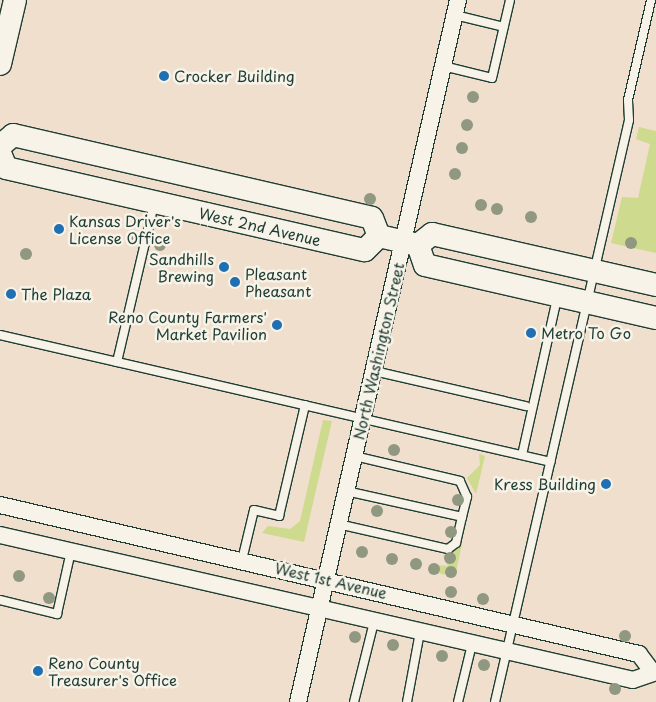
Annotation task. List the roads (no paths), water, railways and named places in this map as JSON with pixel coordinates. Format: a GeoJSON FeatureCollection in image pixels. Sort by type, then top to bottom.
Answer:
{"type":"FeatureCollection","features":[{"type":"Feature","properties":{"kind":"street"},"geometry":{"type":"LineString","coordinates":[[0,64],[15,0]]}},
{"type":"Feature","properties":{"kind":"street","name":"North Washington Street"},"geometry":{"type":"LineString","coordinates":[[298,702],[362,419],[411,243],[457,7]]}},
{"type":"Feature","properties":{"kind":"street"},"geometry":{"type":"LineString","coordinates":[[0,146],[13,135],[372,218],[379,236],[411,243],[432,234],[656,286]]}},
{"type":"Feature","properties":{"kind":"street","name":"West 2nd Avenue"},"geometry":{"type":"LineString","coordinates":[[0,153],[6,168],[365,250],[379,236]]}},
{"type":"Feature","properties":{"kind":"street"},"geometry":{"type":"LineString","coordinates":[[411,243],[425,265],[656,318]]}},
{"type":"Feature","properties":{"kind":"street","name":"West 1st Avenue"},"geometry":{"type":"LineString","coordinates":[[0,505],[513,622],[639,654],[654,671],[633,680],[318,610],[0,535]]}},
{"type":"Feature","properties":{"kind":"lane"},"geometry":{"type":"LineString","coordinates":[[444,66],[492,78],[510,0]]}},
{"type":"Feature","properties":{"kind":"lane"},"geometry":{"type":"LineString","coordinates":[[495,702],[629,120],[628,100],[651,0]]}},
{"type":"Feature","properties":{"kind":"lane"},"geometry":{"type":"LineString","coordinates":[[457,7],[504,27]]}},
{"type":"Feature","properties":{"kind":"lane"},"geometry":{"type":"LineString","coordinates":[[117,362],[155,202]]}},
{"type":"Feature","properties":{"kind":"lane"},"geometry":{"type":"LineString","coordinates":[[522,455],[558,295]]}},
{"type":"Feature","properties":{"kind":"lane"},"geometry":{"type":"LineString","coordinates":[[0,335],[551,462]]}},
{"type":"Feature","properties":{"kind":"lane"},"geometry":{"type":"LineString","coordinates":[[374,371],[526,406]]}},
{"type":"Feature","properties":{"kind":"lane"},"geometry":{"type":"LineString","coordinates":[[242,560],[254,510],[279,516],[305,405]]}},
{"type":"Feature","properties":{"kind":"lane"},"geometry":{"type":"LineString","coordinates":[[338,524],[448,549],[456,543],[467,491],[460,481],[354,456]]}},
{"type":"Feature","properties":{"kind":"lane"},"geometry":{"type":"LineString","coordinates":[[346,491],[462,517]]}},
{"type":"Feature","properties":{"kind":"lane"},"geometry":{"type":"LineString","coordinates":[[0,600],[57,614],[71,551]]}},
{"type":"Feature","properties":{"kind":"lane"},"geometry":{"type":"LineString","coordinates":[[354,702],[374,622]]}},
{"type":"Feature","properties":{"kind":"lane"},"geometry":{"type":"LineString","coordinates":[[407,702],[420,632]]}},
{"type":"Feature","properties":{"kind":"lane"},"geometry":{"type":"LineString","coordinates":[[458,702],[472,644]]}},
{"type":"Feature","properties":{"kind":"place","name":"Crocker Building"},"geometry":{"type":"Point","coordinates":[164,76]}},
{"type":"Feature","properties":{"kind":"place","name":"Kansas Driver's License Office"},"geometry":{"type":"Point","coordinates":[59,229]}},
{"type":"Feature","properties":{"kind":"place","name":"Sandhills Brewing"},"geometry":{"type":"Point","coordinates":[224,267]}},
{"type":"Feature","properties":{"kind":"place","name":"Pleasant Pheasant"},"geometry":{"type":"Point","coordinates":[235,282]}},
{"type":"Feature","properties":{"kind":"place","name":"The Plaza"},"geometry":{"type":"Point","coordinates":[11,294]}},
{"type":"Feature","properties":{"kind":"place","name":"Reno County Farmers' Market Pavilion"},"geometry":{"type":"Point","coordinates":[277,325]}},
{"type":"Feature","properties":{"kind":"place","name":"Metro To Go"},"geometry":{"type":"Point","coordinates":[531,333]}},
{"type":"Feature","properties":{"kind":"place","name":"Kress Building"},"geometry":{"type":"Point","coordinates":[606,484]}},
{"type":"Feature","properties":{"kind":"place","name":"Reno County Treasurer's Office"},"geometry":{"type":"Point","coordinates":[38,671]}}]}
